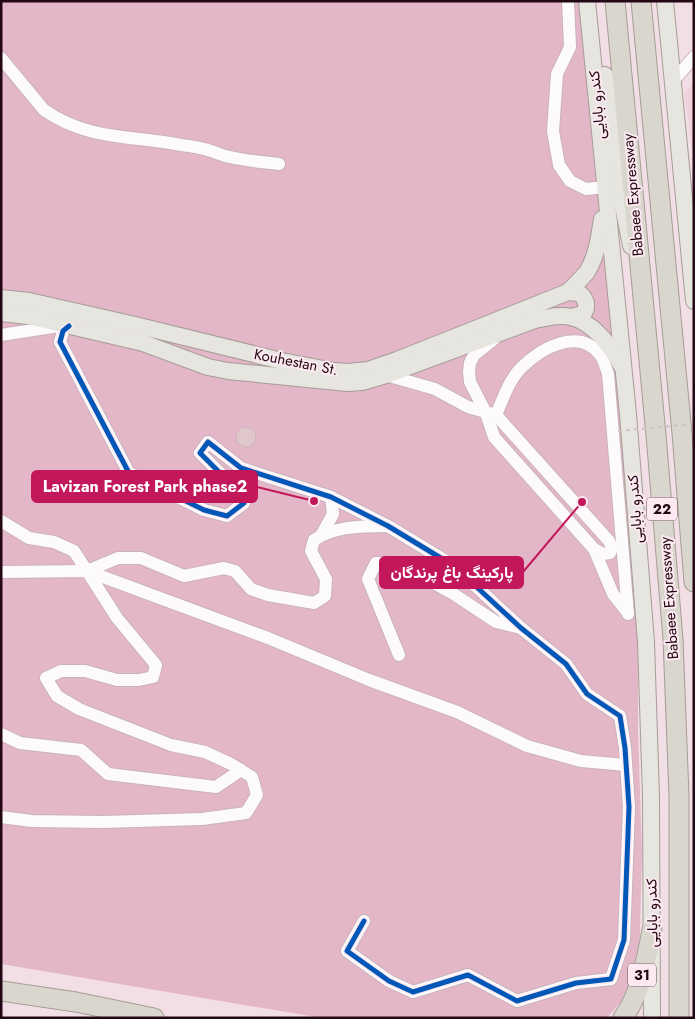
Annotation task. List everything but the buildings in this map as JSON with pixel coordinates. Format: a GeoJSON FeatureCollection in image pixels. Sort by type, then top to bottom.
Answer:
{"type":"FeatureCollection","features":[{"type":"Feature","properties":{"kind":"highway","name":"Babaee Expressway"},"geometry":{"type":"LineString","coordinates":[[615,1],[673,639],[679,796],[679,1018]]}},
{"type":"Feature","properties":{"kind":"highway","name":"Babaee Expressway"},"geometry":{"type":"LineString","coordinates":[[641,1],[694,582]]}},
{"type":"Feature","properties":{"kind":"highway","name":"31"},"geometry":{"type":"LineString","coordinates":[[623,1018],[637,991],[652,930]]}},
{"type":"Feature","properties":{"kind":"highway"},"geometry":{"type":"LineString","coordinates":[[1,991],[76,1002],[154,1018]]}},
{"type":"Feature","properties":{"kind":"main road","name":"کندرو بابایی"},"geometry":{"type":"LineString","coordinates":[[587,1],[629,423],[646,642],[651,797],[652,1018]]}},
{"type":"Feature","properties":{"kind":"main road"},"geometry":{"type":"LineString","coordinates":[[595,1],[621,196],[644,308]]}},
{"type":"Feature","properties":{"kind":"main road"},"geometry":{"type":"LineString","coordinates":[[665,1],[694,301]]}},
{"type":"Feature","properties":{"kind":"main road","name":"Kouhestan St."},"geometry":{"type":"LineString","coordinates":[[1,298],[29,301],[282,361],[334,371],[368,370],[568,292],[586,272],[597,250],[605,193]]}},
{"type":"Feature","properties":{"kind":"main road"},"geometry":{"type":"LineString","coordinates":[[568,292],[579,293],[584,298],[586,304],[585,311],[582,314],[571,317]]}},
{"type":"Feature","properties":{"kind":"main road","name":"Kouhestan St."},"geometry":{"type":"LineString","coordinates":[[1,313],[28,316],[143,343],[208,367],[228,371],[348,383],[362,382],[386,375],[545,318],[571,317]]}},
{"type":"Feature","properties":{"kind":"main road"},"geometry":{"type":"LineString","coordinates":[[571,317],[587,326],[602,338],[612,350],[623,370]]}},
{"type":"Feature","properties":{"kind":"main road"},"geometry":{"type":"LineString","coordinates":[[208,367],[211,344]]}},
{"type":"Feature","properties":{"kind":"street"},"geometry":{"type":"LineString","coordinates":[[568,1],[570,47],[556,74],[553,130],[559,165],[570,181],[586,189],[605,193]]}},
{"type":"Feature","properties":{"kind":"street"},"geometry":{"type":"LineString","coordinates":[[673,81],[694,57]]}},
{"type":"Feature","properties":{"kind":"street"},"geometry":{"type":"LineString","coordinates":[[1,58],[44,110],[53,117],[82,130],[104,135],[180,144],[234,158],[279,164]]}},
{"type":"Feature","properties":{"kind":"street"},"geometry":{"type":"LineString","coordinates":[[1,335],[40,328],[69,326]]}},
{"type":"Feature","properties":{"kind":"street"},"geometry":{"type":"LineString","coordinates":[[69,326],[63,331],[60,342],[130,473],[204,510],[227,516],[244,503],[226,479],[200,452],[208,442],[241,468],[331,497],[388,526],[454,566],[521,628],[566,664],[587,694],[620,716],[629,807],[624,940],[611,979],[576,983],[517,1001],[468,975],[412,992],[389,981],[347,951],[364,920]]}},
{"type":"Feature","properties":{"kind":"street"},"geometry":{"type":"LineString","coordinates":[[491,414],[522,368],[553,345],[569,340],[587,343],[601,356],[608,374],[628,614],[613,594],[594,549],[494,437],[491,414],[470,382],[470,363],[474,355],[509,330]]}},
{"type":"Feature","properties":{"kind":"street"},"geometry":{"type":"LineString","coordinates":[[386,375],[435,389],[468,407],[491,414]]}},
{"type":"Feature","properties":{"kind":"street"},"geometry":{"type":"LineString","coordinates":[[322,534],[333,514],[331,497]]}},
{"type":"Feature","properties":{"kind":"street"},"geometry":{"type":"LineString","coordinates":[[1,521],[28,538],[54,542],[74,551],[117,618],[156,665],[153,677],[139,680],[117,680],[85,671],[62,671],[46,678],[57,696],[79,709],[133,731],[171,745],[205,752],[252,777],[257,794],[246,813],[202,819],[103,822],[32,821],[1,817]]}},
{"type":"Feature","properties":{"kind":"street"},"geometry":{"type":"LineString","coordinates":[[87,572],[118,558],[141,558],[184,576],[224,568],[235,571],[251,590],[314,603],[325,596],[326,579],[311,551],[314,540],[322,534],[336,529],[388,526]]}},
{"type":"Feature","properties":{"kind":"street"},"geometry":{"type":"LineString","coordinates":[[399,655],[368,579],[376,562],[397,563],[452,592],[496,622],[521,628]]}},
{"type":"Feature","properties":{"kind":"street"},"geometry":{"type":"LineString","coordinates":[[1,572],[87,572],[268,638],[368,680],[457,712],[527,746],[581,762],[626,765]]}},
{"type":"Feature","properties":{"kind":"street"},"geometry":{"type":"LineString","coordinates":[[1,734],[20,742],[81,750],[108,774],[216,787],[241,770]]}},
{"type":"Feature","properties":{"kind":"path"},"geometry":{"type":"LineString","coordinates":[[618,431],[694,424]]}},
{"type":"Feature","properties":{"kind":"shaded area"},"geometry":{"type":"Polygon","coordinates":[[[1,1],[579,1],[616,371],[638,642],[638,731],[642,852],[639,966],[620,1003],[607,1018],[322,1018],[1,964],[1,1]]]}},
{"type":"Feature","properties":{"kind":"shaded area"},"geometry":{"type":"Polygon","coordinates":[[[694,83],[694,161],[684,92],[694,83]]]}},
{"type":"Feature","properties":{"kind":"cycle path"},"geometry":{"type":"LineString","coordinates":[[69,326],[63,331],[60,342],[129,473],[204,510],[227,516],[244,503],[226,479],[200,453],[208,442],[241,468],[331,497],[388,526],[454,566],[521,628],[566,664],[587,694],[620,716],[625,748],[629,807],[624,940],[611,979],[576,983],[517,1001],[468,975],[413,992],[389,981],[347,951],[364,921]]}},
{"type":"Feature","properties":{"kind":"place","name":"Lavizan Forest Park phase2"},"geometry":{"type":"Point","coordinates":[314,501]}},
{"type":"Feature","properties":{"kind":"place","name":"پارکینگ باغ پرندگان"},"geometry":{"type":"Point","coordinates":[582,502]}}]}
